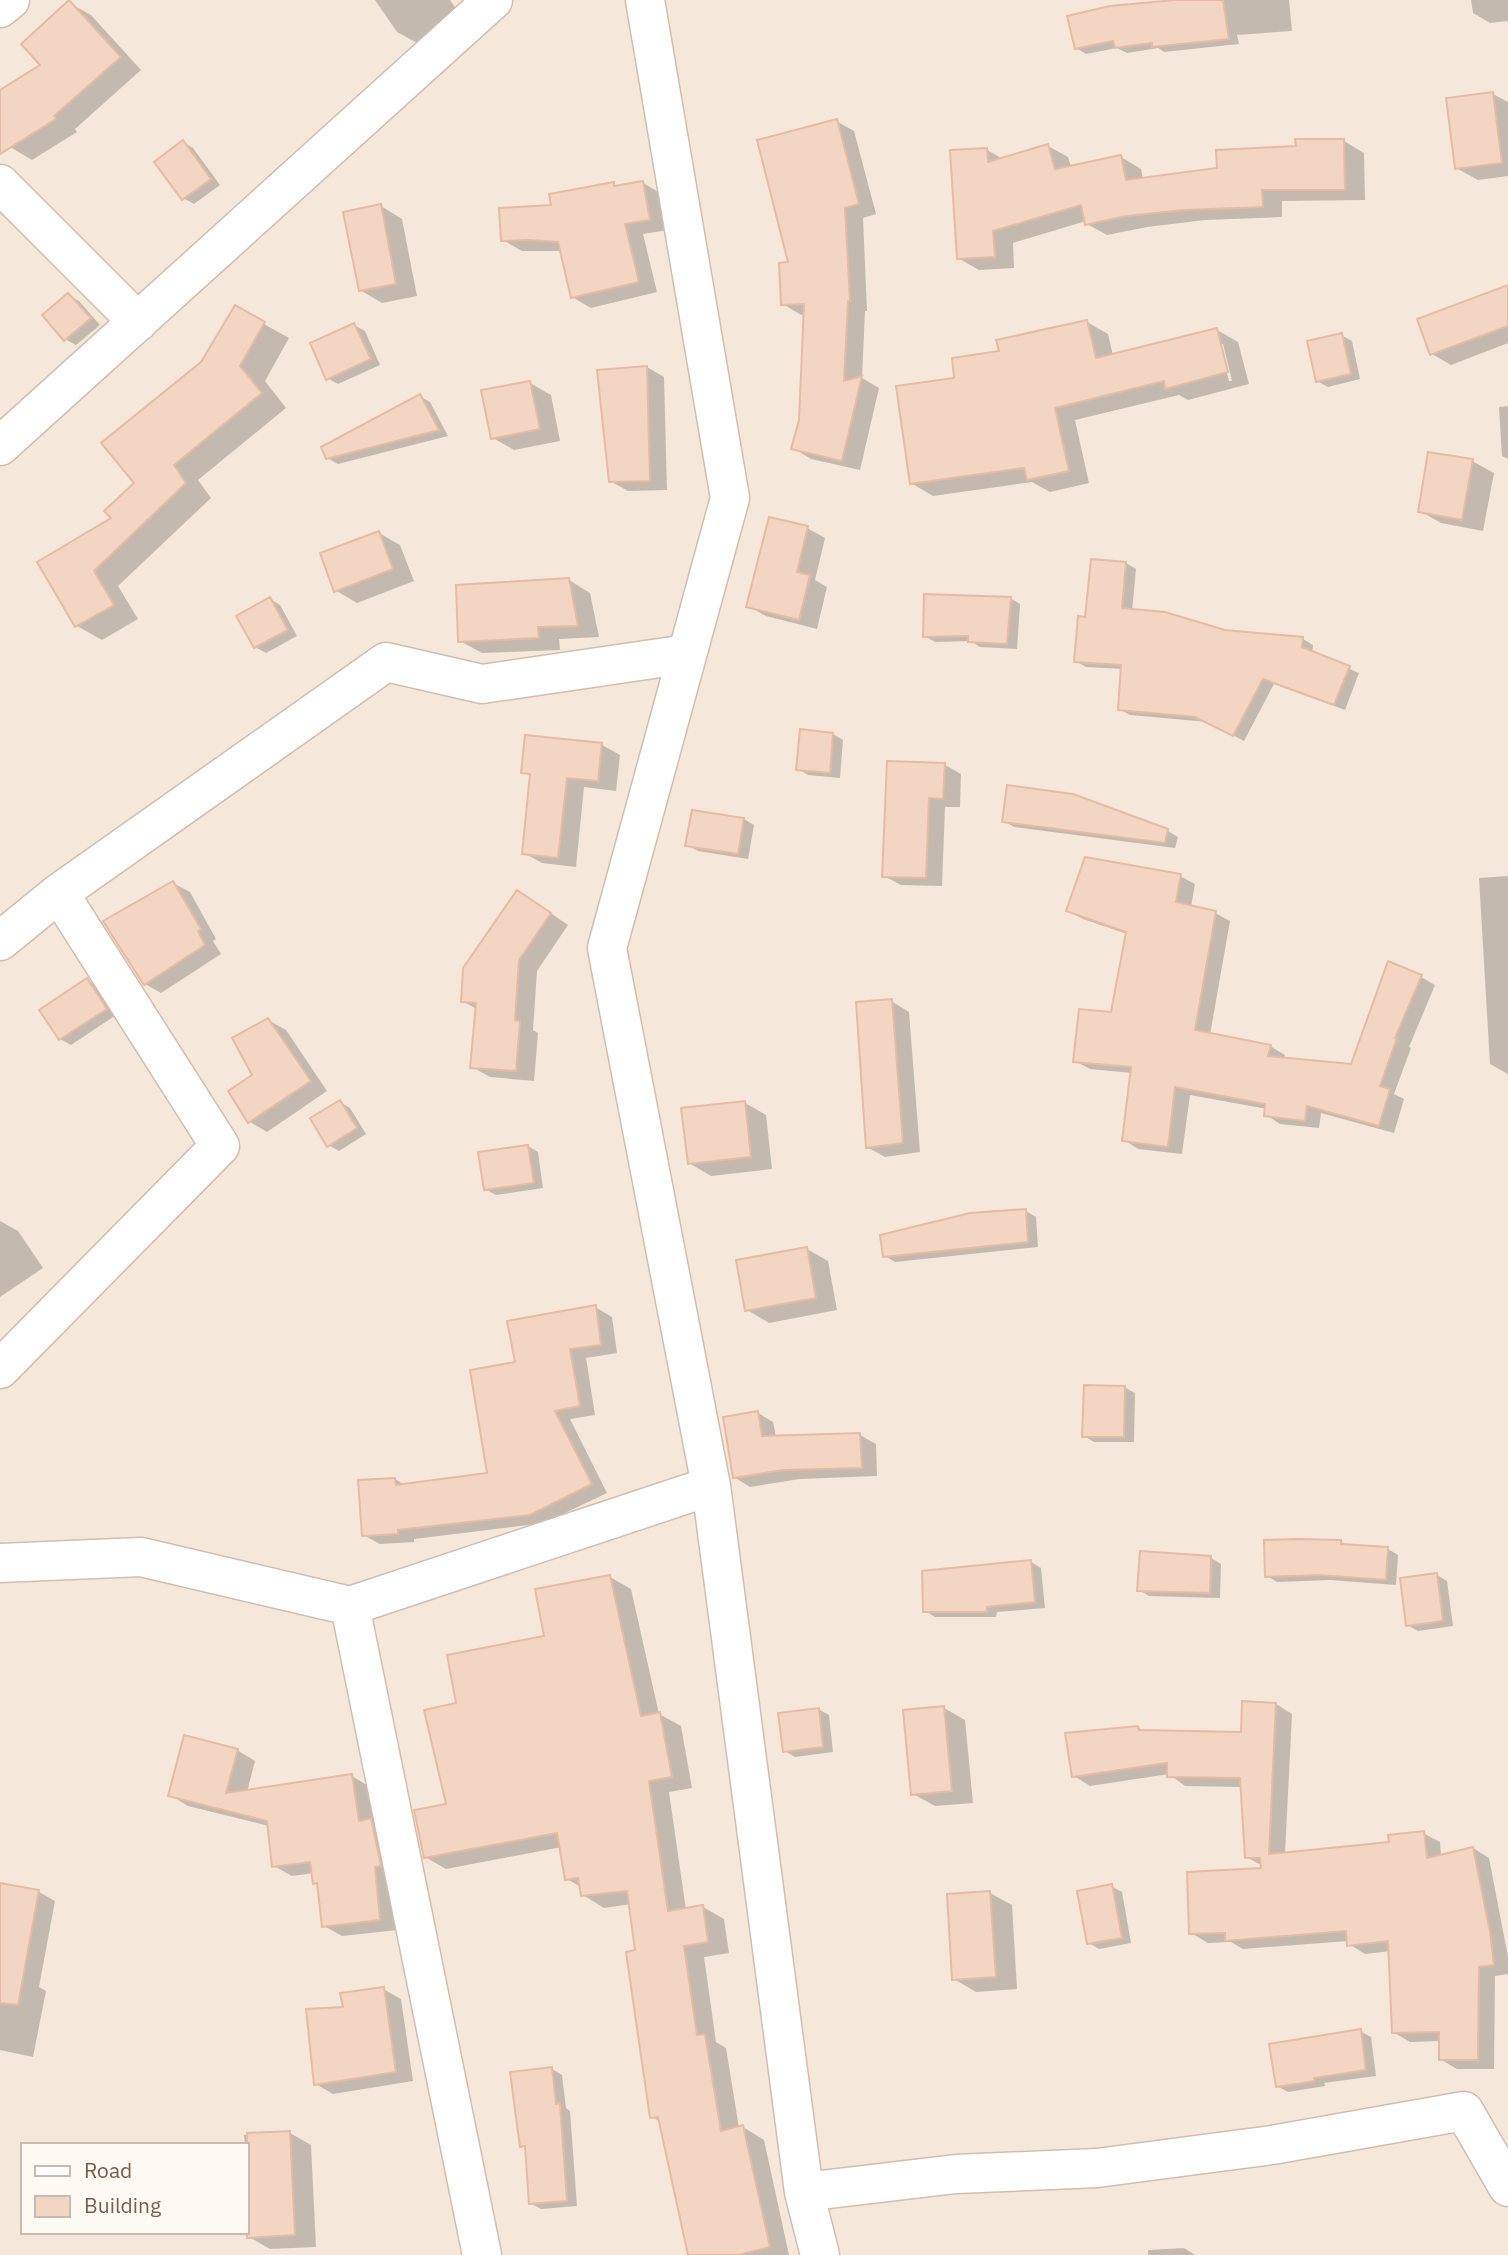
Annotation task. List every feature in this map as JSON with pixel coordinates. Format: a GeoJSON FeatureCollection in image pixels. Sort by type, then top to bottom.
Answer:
{"type":"FeatureCollection","features":[{"type":"Feature","properties":{"kind":"street"},"geometry":{"type":"LineString","coordinates":[[0,8],[10,0]]}},
{"type":"Feature","properties":{"kind":"street"},"geometry":{"type":"LineString","coordinates":[[0,446],[493,0]]}},
{"type":"Feature","properties":{"kind":"street"},"geometry":{"type":"LineString","coordinates":[[645,0],[730,498],[607,948],[711,1486],[804,2192],[820,2255]]}},
{"type":"Feature","properties":{"kind":"street"},"geometry":{"type":"LineString","coordinates":[[0,184],[138,322]]}},
{"type":"Feature","properties":{"kind":"street"},"geometry":{"type":"LineString","coordinates":[[0,941],[60,893],[386,662],[482,684],[687,653]]}},
{"type":"Feature","properties":{"kind":"street"},"geometry":{"type":"LineString","coordinates":[[0,1369],[220,1146],[60,893]]}},
{"type":"Feature","properties":{"kind":"street"},"geometry":{"type":"LineString","coordinates":[[0,1563],[141,1557],[350,1606],[711,1486]]}},
{"type":"Feature","properties":{"kind":"street"},"geometry":{"type":"LineString","coordinates":[[350,1606],[482,2255]]}},
{"type":"Feature","properties":{"kind":"street"},"geometry":{"type":"LineString","coordinates":[[804,2192],[956,2174],[1097,2168],[1272,2145],[1464,2111],[1508,2187]]}},
{"type":"Feature","properties":{"kind":"shaded area"},"geometry":{"type":"Polygon","coordinates":[[[0,0],[1508,0],[1508,2255],[0,2255],[0,0]]]}},
{"type":"Feature","properties":{"kind":"building"},"geometry":{"type":"Polygon","coordinates":[[[69,0],[121,57],[54,116],[56,119],[0,154],[0,90],[40,65],[21,44],[69,0]]]}},
{"type":"Feature","properties":{"kind":"building"},"geometry":{"type":"Polygon","coordinates":[[[1175,0],[1223,0],[1229,39],[1115,48],[1113,41],[1075,49],[1067,16],[1110,6],[1175,0]]]}},
{"type":"Feature","properties":{"kind":"building"},"geometry":{"type":"Polygon","coordinates":[[[1493,92],[1502,163],[1455,169],[1446,98],[1493,92]]]}},
{"type":"Feature","properties":{"kind":"building"},"geometry":{"type":"Polygon","coordinates":[[[837,119],[859,204],[845,208],[850,301],[844,381],[862,376],[842,461],[791,449],[799,420],[804,304],[781,305],[779,263],[788,262],[757,140],[837,119]]]}},
{"type":"Feature","properties":{"kind":"building"},"geometry":{"type":"Polygon","coordinates":[[[1295,139],[1344,139],[1345,190],[1262,190],[1263,207],[1184,210],[1126,216],[1085,225],[1081,205],[993,231],[995,257],[957,259],[950,150],[987,148],[988,162],[1048,144],[1055,169],[1121,155],[1126,180],[1217,168],[1216,150],[1296,146],[1295,139]]]}},
{"type":"Feature","properties":{"kind":"building"},"geometry":{"type":"Polygon","coordinates":[[[183,140],[211,179],[182,200],[154,162],[183,140]]]}},
{"type":"Feature","properties":{"kind":"building"},"geometry":{"type":"Polygon","coordinates":[[[643,181],[650,220],[625,224],[639,282],[571,298],[558,242],[501,241],[499,208],[551,205],[549,194],[614,182],[614,186],[643,181]]]}},
{"type":"Feature","properties":{"kind":"building"},"geometry":{"type":"Polygon","coordinates":[[[381,204],[396,284],[359,291],[343,212],[381,204]]]}},
{"type":"Feature","properties":{"kind":"building"},"geometry":{"type":"Polygon","coordinates":[[[1508,285],[1508,326],[1430,355],[1417,319],[1508,285]]]}},
{"type":"Feature","properties":{"kind":"building"},"geometry":{"type":"Polygon","coordinates":[[[68,293],[91,318],[64,341],[42,315],[68,293]]]}},
{"type":"Feature","properties":{"kind":"building"},"geometry":{"type":"Polygon","coordinates":[[[235,305],[265,322],[240,366],[262,393],[174,465],[186,483],[94,571],[114,605],[75,627],[37,562],[111,518],[104,511],[134,483],[101,443],[201,362],[235,305]]]}},
{"type":"Feature","properties":{"kind":"building"},"geometry":{"type":"Polygon","coordinates":[[[1087,320],[1096,358],[1217,328],[1228,372],[1165,389],[1164,381],[1055,408],[1069,471],[1027,480],[1024,468],[910,484],[896,386],[954,378],[952,358],[999,351],[996,340],[1087,320]]]}},
{"type":"Feature","properties":{"kind":"building"},"geometry":{"type":"Polygon","coordinates":[[[354,323],[371,359],[326,380],[310,343],[354,323]]]}},
{"type":"Feature","properties":{"kind":"building"},"geometry":{"type":"Polygon","coordinates":[[[1342,333],[1351,374],[1316,382],[1307,341],[1342,333]]]}},
{"type":"Feature","properties":{"kind":"building"},"geometry":{"type":"Polygon","coordinates":[[[647,366],[650,481],[609,482],[597,370],[647,366]]]}},
{"type":"Feature","properties":{"kind":"building"},"geometry":{"type":"Polygon","coordinates":[[[530,381],[540,429],[491,439],[481,390],[530,381]]]}},
{"type":"Feature","properties":{"kind":"building"},"geometry":{"type":"Polygon","coordinates":[[[420,394],[439,430],[326,459],[321,447],[420,394]]]}},
{"type":"Feature","properties":{"kind":"building"},"geometry":{"type":"Polygon","coordinates":[[[1428,452],[1473,459],[1462,520],[1418,512],[1428,452]]]}},
{"type":"Feature","properties":{"kind":"building"},"geometry":{"type":"Polygon","coordinates":[[[769,517],[808,526],[797,572],[810,575],[799,620],[746,607],[769,517]]]}},
{"type":"Feature","properties":{"kind":"building"},"geometry":{"type":"Polygon","coordinates":[[[379,531],[393,569],[334,592],[320,553],[379,531]]]}},
{"type":"Feature","properties":{"kind":"building"},"geometry":{"type":"Polygon","coordinates":[[[1091,559],[1126,562],[1122,608],[1165,612],[1225,630],[1303,637],[1302,647],[1350,666],[1334,705],[1263,679],[1233,736],[1195,717],[1118,710],[1121,665],[1074,662],[1078,616],[1085,617],[1091,559]]]}},
{"type":"Feature","properties":{"kind":"building"},"geometry":{"type":"Polygon","coordinates":[[[569,578],[578,626],[538,627],[539,638],[458,642],[456,585],[569,578]]]}},
{"type":"Feature","properties":{"kind":"building"},"geometry":{"type":"Polygon","coordinates":[[[924,594],[1011,597],[1007,644],[968,642],[968,636],[923,637],[924,594]]]}},
{"type":"Feature","properties":{"kind":"building"},"geometry":{"type":"Polygon","coordinates":[[[270,597],[288,630],[254,648],[236,616],[270,597]]]}},
{"type":"Feature","properties":{"kind":"building"},"geometry":{"type":"Polygon","coordinates":[[[800,729],[833,733],[830,773],[796,770],[800,729]]]}},
{"type":"Feature","properties":{"kind":"building"},"geometry":{"type":"Polygon","coordinates":[[[525,735],[602,743],[598,781],[567,778],[558,858],[522,854],[530,774],[521,773],[525,735]]]}},
{"type":"Feature","properties":{"kind":"building"},"geometry":{"type":"Polygon","coordinates":[[[887,761],[945,763],[943,799],[929,798],[926,878],[882,877],[887,761]]]}},
{"type":"Feature","properties":{"kind":"building"},"geometry":{"type":"Polygon","coordinates":[[[1007,785],[1073,794],[1168,829],[1165,843],[1002,822],[1007,785]]]}},
{"type":"Feature","properties":{"kind":"building"},"geometry":{"type":"Polygon","coordinates":[[[692,810],[744,818],[738,854],[685,846],[692,810]]]}},
{"type":"Feature","properties":{"kind":"building"},"geometry":{"type":"Polygon","coordinates":[[[1085,857],[1181,874],[1176,902],[1216,911],[1195,1030],[1271,1045],[1268,1056],[1351,1064],[1388,961],[1422,975],[1395,1038],[1380,1086],[1390,1089],[1379,1126],[1307,1106],[1305,1121],[1264,1116],[1265,1104],[1175,1087],[1168,1147],[1122,1141],[1131,1067],[1073,1062],[1079,1009],[1111,1012],[1126,932],[1066,911],[1085,857]]]}},
{"type":"Feature","properties":{"kind":"building"},"geometry":{"type":"Polygon","coordinates":[[[173,881],[201,929],[198,931],[205,945],[144,985],[103,921],[173,881]]]}},
{"type":"Feature","properties":{"kind":"building"},"geometry":{"type":"Polygon","coordinates":[[[517,890],[551,913],[519,960],[515,1020],[520,1021],[516,1071],[470,1068],[476,1003],[461,1002],[463,968],[517,890]]]}},
{"type":"Feature","properties":{"kind":"building"},"geometry":{"type":"Polygon","coordinates":[[[87,978],[107,1009],[59,1040],[39,1010],[87,978]]]}},
{"type":"Feature","properties":{"kind":"building"},"geometry":{"type":"Polygon","coordinates":[[[892,999],[903,1143],[866,1148],[856,1002],[892,999]]]}},
{"type":"Feature","properties":{"kind":"building"},"geometry":{"type":"Polygon","coordinates":[[[268,1018],[311,1081],[248,1123],[228,1091],[252,1075],[232,1038],[268,1018]]]}},
{"type":"Feature","properties":{"kind":"building"},"geometry":{"type":"Polygon","coordinates":[[[340,1100],[357,1128],[327,1147],[310,1118],[340,1100]]]}},
{"type":"Feature","properties":{"kind":"building"},"geometry":{"type":"Polygon","coordinates":[[[745,1101],[751,1157],[688,1164],[681,1108],[745,1101]]]}},
{"type":"Feature","properties":{"kind":"building"},"geometry":{"type":"Polygon","coordinates":[[[528,1145],[534,1183],[484,1190],[478,1152],[528,1145]]]}},
{"type":"Feature","properties":{"kind":"building"},"geometry":{"type":"Polygon","coordinates":[[[1026,1209],[1028,1242],[883,1257],[880,1235],[970,1213],[1026,1209]]]}},
{"type":"Feature","properties":{"kind":"building"},"geometry":{"type":"Polygon","coordinates":[[[807,1247],[816,1298],[745,1311],[736,1260],[807,1247]]]}},
{"type":"Feature","properties":{"kind":"building"},"geometry":{"type":"Polygon","coordinates":[[[596,1305],[601,1345],[570,1349],[580,1406],[555,1411],[592,1484],[530,1515],[398,1530],[398,1534],[362,1536],[358,1480],[395,1478],[396,1485],[487,1473],[470,1370],[515,1362],[507,1321],[596,1305]]]}},
{"type":"Feature","properties":{"kind":"building"},"geometry":{"type":"Polygon","coordinates":[[[1084,1385],[1125,1386],[1124,1437],[1082,1437],[1084,1385]]]}},
{"type":"Feature","properties":{"kind":"building"},"geometry":{"type":"Polygon","coordinates":[[[758,1411],[762,1436],[860,1433],[862,1468],[783,1470],[733,1478],[723,1417],[758,1411]]]}},
{"type":"Feature","properties":{"kind":"building"},"geometry":{"type":"Polygon","coordinates":[[[1264,1540],[1341,1540],[1341,1544],[1388,1547],[1386,1580],[1319,1575],[1265,1577],[1264,1540]]]}},
{"type":"Feature","properties":{"kind":"building"},"geometry":{"type":"Polygon","coordinates":[[[1140,1551],[1211,1556],[1210,1593],[1137,1591],[1140,1551]]]}},
{"type":"Feature","properties":{"kind":"building"},"geometry":{"type":"Polygon","coordinates":[[[1031,1560],[1035,1602],[987,1607],[987,1612],[923,1612],[922,1571],[1031,1560]]]}},
{"type":"Feature","properties":{"kind":"building"},"geometry":{"type":"Polygon","coordinates":[[[1437,1573],[1443,1621],[1406,1626],[1400,1578],[1437,1573]]]}},
{"type":"Feature","properties":{"kind":"building"},"geometry":{"type":"Polygon","coordinates":[[[610,1575],[641,1716],[660,1712],[672,1777],[649,1781],[668,1911],[703,1905],[708,1942],[684,1946],[697,2035],[705,2034],[721,2131],[743,2125],[770,2247],[738,2255],[688,2255],[658,2117],[650,2118],[626,1952],[635,1950],[627,1891],[581,1896],[578,1878],[565,1880],[557,1833],[424,1858],[414,1810],[446,1804],[424,1710],[456,1703],[447,1655],[544,1636],[535,1589],[610,1575]]]}},
{"type":"Feature","properties":{"kind":"building"},"geometry":{"type":"Polygon","coordinates":[[[1242,1701],[1276,1703],[1269,1854],[1389,1842],[1388,1835],[1424,1831],[1427,1858],[1473,1847],[1494,1965],[1479,1967],[1478,2060],[1439,2060],[1439,2032],[1392,2033],[1388,1941],[1347,1946],[1346,1931],[1225,1941],[1225,1933],[1189,1934],[1187,1872],[1261,1868],[1260,1858],[1245,1858],[1240,1778],[1167,1777],[1167,1763],[1072,1777],[1065,1733],[1138,1726],[1139,1730],[1241,1732],[1242,1701]]]}},
{"type":"Feature","properties":{"kind":"building"},"geometry":{"type":"Polygon","coordinates":[[[944,1706],[952,1791],[911,1795],[903,1710],[944,1706]]]}},
{"type":"Feature","properties":{"kind":"building"},"geometry":{"type":"Polygon","coordinates":[[[819,1708],[823,1747],[783,1752],[778,1713],[819,1708]]]}},
{"type":"Feature","properties":{"kind":"building"},"geometry":{"type":"Polygon","coordinates":[[[184,1735],[238,1749],[226,1793],[352,1774],[359,1821],[371,1818],[381,1866],[375,1867],[380,1920],[322,1927],[317,1883],[313,1884],[310,1862],[272,1867],[267,1821],[168,1796],[184,1735]]]}},
{"type":"Feature","properties":{"kind":"building"},"geometry":{"type":"Polygon","coordinates":[[[0,1883],[39,1890],[18,2005],[0,2003],[0,1883]]]}},
{"type":"Feature","properties":{"kind":"building"},"geometry":{"type":"Polygon","coordinates":[[[1112,1884],[1122,1938],[1087,1944],[1077,1891],[1112,1884]]]}},
{"type":"Feature","properties":{"kind":"building"},"geometry":{"type":"Polygon","coordinates":[[[990,1891],[996,1977],[952,1980],[947,1894],[990,1891]]]}},
{"type":"Feature","properties":{"kind":"building"},"geometry":{"type":"Polygon","coordinates":[[[384,1987],[396,2072],[314,2085],[306,2009],[343,2007],[340,1993],[384,1987]]]}},
{"type":"Feature","properties":{"kind":"building"},"geometry":{"type":"Polygon","coordinates":[[[1361,2029],[1366,2070],[1276,2087],[1269,2044],[1361,2029]]]}},
{"type":"Feature","properties":{"kind":"building"},"geometry":{"type":"Polygon","coordinates":[[[552,2067],[556,2104],[560,2103],[567,2201],[529,2204],[525,2146],[520,2147],[510,2072],[552,2067]]]}},
{"type":"Feature","properties":{"kind":"building"},"geometry":{"type":"Polygon","coordinates":[[[290,2131],[295,2235],[247,2238],[247,2133],[290,2131]]]}}]}
